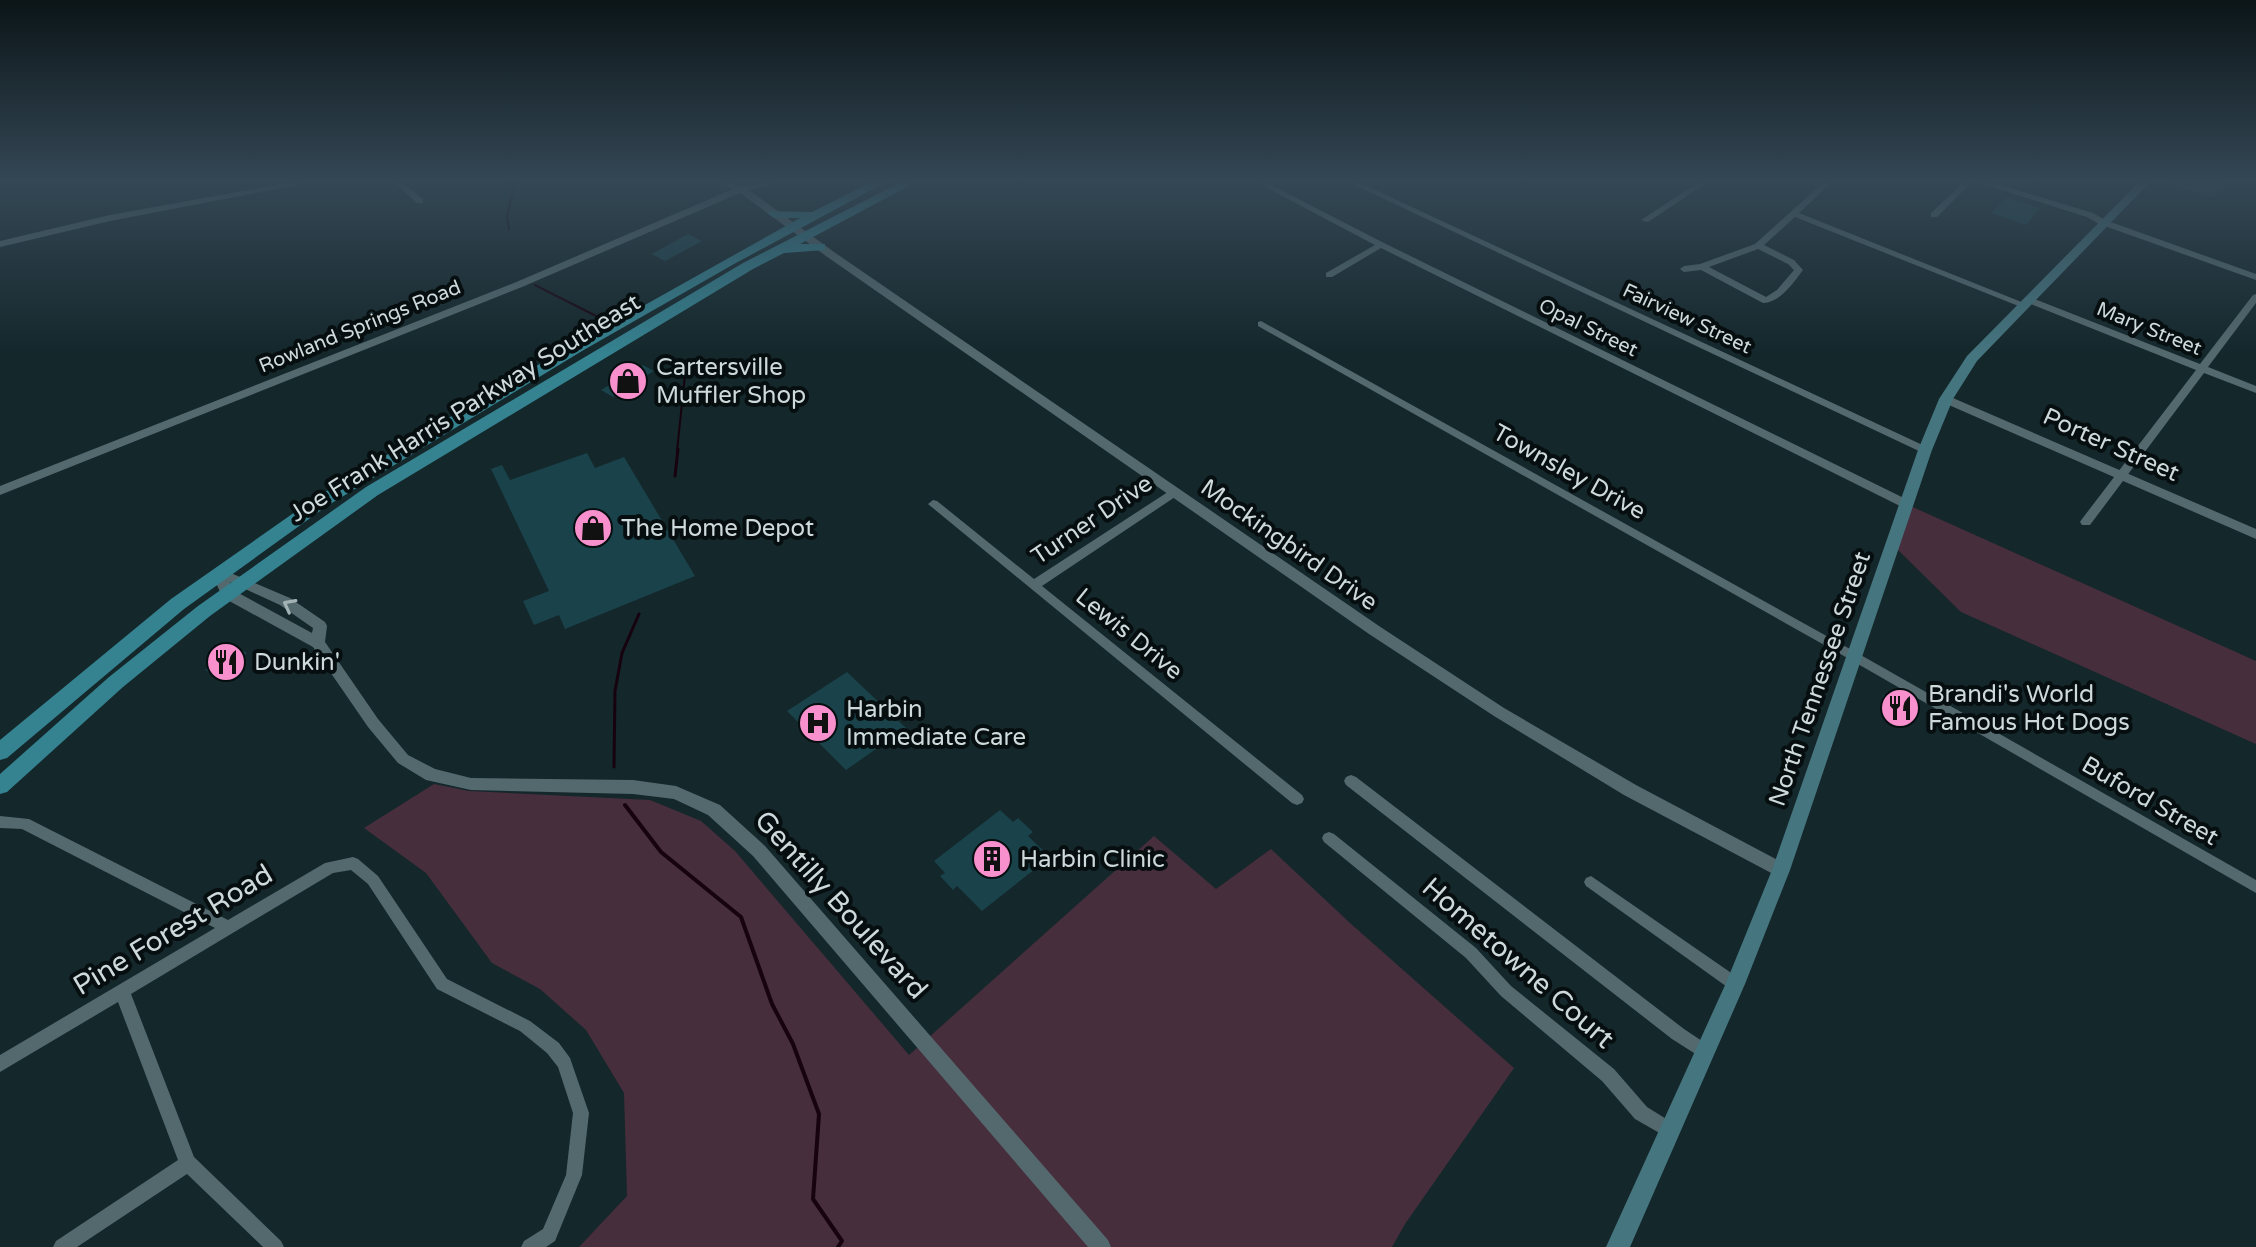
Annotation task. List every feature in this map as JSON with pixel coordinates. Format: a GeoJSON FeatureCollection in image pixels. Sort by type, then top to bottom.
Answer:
{"type":"FeatureCollection","features":[{"type":"Feature","properties":{"kind":"main road"},"geometry":{"type":"LineString","coordinates":[[772,238],[770,245],[820,247]]}},
{"type":"Feature","properties":{"kind":"main road","name":"Joe Frank Harris Parkway Southeast"},"geometry":{"type":"LineString","coordinates":[[0,752],[118,651],[777,238]]}},
{"type":"Feature","properties":{"kind":"main road"},"geometry":{"type":"LineString","coordinates":[[518,401],[548,377],[599,345],[780,238]]}},
{"type":"Feature","properties":{"kind":"main road","name":"Joe Frank Harris Parkway Southeast"},"geometry":{"type":"LineString","coordinates":[[0,786],[227,581],[339,502],[530,382],[548,365],[770,245],[792,238]]}},
{"type":"Feature","properties":{"kind":"main road","name":"North Tennessee Street"},"geometry":{"type":"LineString","coordinates":[[1618,1247],[1735,984],[1781,870],[1906,504],[1946,399],[1972,359],[2090,238]]}},
{"type":"Feature","properties":{"kind":"main road"},"geometry":{"type":"LineString","coordinates":[[0,770],[91,686],[227,581]]}},
{"type":"Feature","properties":{"kind":"street"},"geometry":{"type":"LineString","coordinates":[[0,244],[25,238]]}},
{"type":"Feature","properties":{"kind":"street","name":"Rowland Springs Road"},"geometry":{"type":"LineString","coordinates":[[0,491],[518,285],[625,238]]}},
{"type":"Feature","properties":{"kind":"street","name":"Mockingbird Drive"},"geometry":{"type":"LineString","coordinates":[[808,238],[1499,712],[1630,790],[1781,870]]}},
{"type":"Feature","properties":{"kind":"street","name":"Opal Street"},"geometry":{"type":"LineString","coordinates":[[1368,238],[1906,504]]}},
{"type":"Feature","properties":{"kind":"street","name":"Fairview Street"},"geometry":{"type":"LineString","coordinates":[[1472,238],[1925,450]]}},
{"type":"Feature","properties":{"kind":"street"},"geometry":{"type":"LineString","coordinates":[[1684,269],[1702,267],[1758,246],[1766,238]]}},
{"type":"Feature","properties":{"kind":"street","name":"Mary Street"},"geometry":{"type":"LineString","coordinates":[[1859,238],[2256,390]]}},
{"type":"Feature","properties":{"kind":"street"},"geometry":{"type":"LineString","coordinates":[[2147,238],[2256,277]]}},
{"type":"Feature","properties":{"kind":"street"},"geometry":{"type":"LineString","coordinates":[[1329,275],[1381,245]]}},
{"type":"Feature","properties":{"kind":"street"},"geometry":{"type":"LineString","coordinates":[[1702,267],[1766,301],[1780,292],[1799,270],[1791,262],[1758,246]]}},
{"type":"Feature","properties":{"kind":"street"},"geometry":{"type":"LineString","coordinates":[[2086,522],[2256,297]]}},
{"type":"Feature","properties":{"kind":"street","name":"Townsley Drive"},"geometry":{"type":"LineString","coordinates":[[1261,324],[1855,657]]}},
{"type":"Feature","properties":{"kind":"street","name":"Porter Street"},"geometry":{"type":"LineString","coordinates":[[1946,399],[2256,534]]}},
{"type":"Feature","properties":{"kind":"street","name":"Turner Drive"},"geometry":{"type":"LineString","coordinates":[[1034,585],[1174,492]]}},
{"type":"Feature","properties":{"kind":"street","name":"Lewis Drive"},"geometry":{"type":"LineString","coordinates":[[933,504],[1297,799]]}},
{"type":"Feature","properties":{"kind":"street","name":"Gentilly Boulevard"},"geometry":{"type":"LineString","coordinates":[[227,581],[318,643],[393,749],[420,770],[443,779],[471,784],[654,788],[689,797],[726,819],[779,874],[1101,1247]]}},
{"type":"Feature","properties":{"kind":"street","name":"Buford Street"},"geometry":{"type":"LineString","coordinates":[[1855,657],[2256,887]]}},
{"type":"Feature","properties":{"kind":"street"},"geometry":{"type":"LineString","coordinates":[[1351,781],[1665,1025],[1705,1052]]}},
{"type":"Feature","properties":{"kind":"street"},"geometry":{"type":"LineString","coordinates":[[0,822],[24,823],[229,928]]}},
{"type":"Feature","properties":{"kind":"street","name":"Hometowne Court"},"geometry":{"type":"LineString","coordinates":[[1329,838],[1471,953],[1506,991],[1608,1075],[1641,1113],[1670,1131]]}},
{"type":"Feature","properties":{"kind":"street","name":"Pine Forest Road"},"geometry":{"type":"LineString","coordinates":[[0,1064],[330,867],[353,863],[373,880],[442,984],[525,1026],[553,1048],[564,1063],[581,1113],[580,1143],[574,1175],[552,1241]]}},
{"type":"Feature","properties":{"kind":"street"},"geometry":{"type":"LineString","coordinates":[[1591,882],[1735,984]]}},
{"type":"Feature","properties":{"kind":"street"},"geometry":{"type":"LineString","coordinates":[[122,991],[188,1163],[275,1247]]}},
{"type":"Feature","properties":{"kind":"street"},"geometry":{"type":"LineString","coordinates":[[62,1247],[188,1163]]}},
{"type":"Feature","properties":{"kind":"street"},"geometry":{"type":"LineString","coordinates":[[530,1247],[552,1241]]}},
{"type":"Feature","properties":{"kind":"shaded area"},"geometry":{"type":"Polygon","coordinates":[[[1906,504],[2256,661],[2256,744],[1961,612],[1893,545],[1906,504]]]}},
{"type":"Feature","properties":{"kind":"shaded area"},"geometry":{"type":"Polygon","coordinates":[[[434,784],[469,791],[650,800],[701,821],[735,851],[909,1055],[1154,836],[1216,889],[1271,849],[1514,1068],[1392,1247],[579,1247],[627,1196],[624,1093],[586,1030],[540,989],[492,963],[426,873],[364,828],[434,784]]]}},
{"type":"Feature","properties":{"kind":"building"},"geometry":{"type":"Polygon","coordinates":[[[680,238],[702,241],[665,261],[652,254],[680,238]]]}},
{"type":"Feature","properties":{"kind":"building","name":"Cartersville Muffler Shop"},"geometry":{"type":"Polygon","coordinates":[[[643,365],[654,371],[613,397],[601,390],[643,365]]]}},
{"type":"Feature","properties":{"kind":"building","name":"The Home Depot"},"geometry":{"type":"Polygon","coordinates":[[[587,453],[595,468],[624,457],[695,576],[565,629],[559,615],[534,625],[523,601],[549,591],[491,469],[502,465],[510,480],[587,453]]]}},
{"type":"Feature","properties":{"kind":"building","name":"Dunkin'"},"geometry":{"type":"Polygon","coordinates":[[[235,647],[247,653],[218,676],[205,670],[235,647]]]}},
{"type":"Feature","properties":{"kind":"building"},"geometry":{"type":"Polygon","coordinates":[[[847,672],[906,728],[846,770],[787,711],[847,672]]]}},
{"type":"Feature","properties":{"kind":"building","name":"Brandi's World Famous Hot Dogs"},"geometry":{"type":"Polygon","coordinates":[[[1883,695],[1919,709],[1916,720],[1880,706],[1883,695]]]}},
{"type":"Feature","properties":{"kind":"building","name":"Harbin Clinic"},"geometry":{"type":"Polygon","coordinates":[[[1000,810],[1013,822],[1018,818],[1033,832],[1028,836],[1050,857],[982,911],[957,886],[953,890],[940,876],[945,873],[934,861],[1000,810]]]}},
{"type":"Feature","properties":{"kind":"waterway"},"geometry":{"type":"LineString","coordinates":[[535,285],[600,318]]}},
{"type":"Feature","properties":{"kind":"waterway"},"geometry":{"type":"LineString","coordinates":[[677,451],[686,365]]}},
{"type":"Feature","properties":{"kind":"waterway"},"geometry":{"type":"LineString","coordinates":[[675,476],[678,449]]}},
{"type":"Feature","properties":{"kind":"waterway"},"geometry":{"type":"LineString","coordinates":[[614,767],[615,691],[622,653],[639,614]]}},
{"type":"Feature","properties":{"kind":"waterway"},"geometry":{"type":"LineString","coordinates":[[625,805],[661,852],[741,917],[772,1004],[793,1044],[819,1114],[813,1199],[842,1241],[838,1247]]}},
{"type":"Feature","properties":{"kind":"place","name":"Cartersville Muffler Shop"},"geometry":{"type":"Point","coordinates":[628,381]}},
{"type":"Feature","properties":{"kind":"place","name":"The Home Depot"},"geometry":{"type":"Point","coordinates":[593,528]}},
{"type":"Feature","properties":{"kind":"place","name":"Dunkin'"},"geometry":{"type":"Point","coordinates":[226,662]}},
{"type":"Feature","properties":{"kind":"place","name":"Brandi's World Famous Hot Dogs"},"geometry":{"type":"Point","coordinates":[1900,708]}},
{"type":"Feature","properties":{"kind":"place","name":"Harbin Immediate Care"},"geometry":{"type":"Point","coordinates":[818,723]}},
{"type":"Feature","properties":{"kind":"place","name":"Harbin Clinic"},"geometry":{"type":"Point","coordinates":[992,859]}}]}
